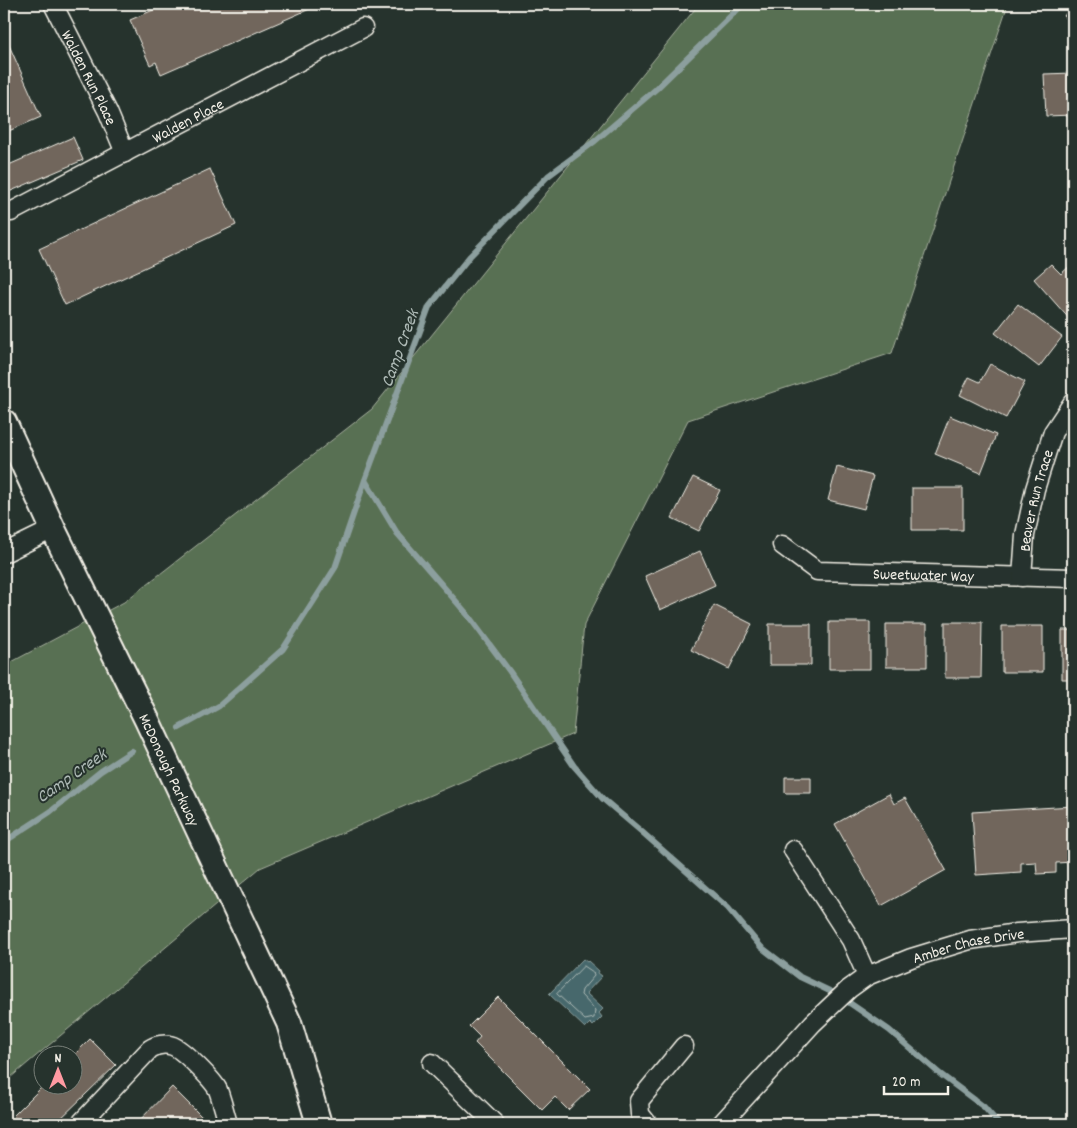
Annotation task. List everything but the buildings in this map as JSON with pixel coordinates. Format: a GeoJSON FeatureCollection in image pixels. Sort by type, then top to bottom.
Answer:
{"type":"FeatureCollection","features":[{"type":"Feature","properties":{"kind":"street","name":"Walden Run Place"},"geometry":{"type":"LineString","coordinates":[[53,4],[108,112],[125,153]]}},
{"type":"Feature","properties":{"kind":"street","name":"Walden Place"},"geometry":{"type":"LineString","coordinates":[[11,212],[362,28]]}},
{"type":"Feature","properties":{"kind":"street","name":"Beaver Run Trace"},"geometry":{"type":"LineString","coordinates":[[1022,577],[1025,535],[1035,490],[1053,432],[1073,402]]}},
{"type":"Feature","properties":{"kind":"street","name":"McDonough Parkway"},"geometry":{"type":"LineString","coordinates":[[4,422],[53,529],[151,729],[289,1022],[319,1124]]}},
{"type":"Feature","properties":{"kind":"street"},"geometry":{"type":"LineString","coordinates":[[4,553],[53,529]]}},
{"type":"Feature","properties":{"kind":"street","name":"Sweetwater Way"},"geometry":{"type":"LineString","coordinates":[[782,545],[817,571],[1073,578]]}},
{"type":"Feature","properties":{"kind":"street"},"geometry":{"type":"LineString","coordinates":[[793,850],[850,940],[867,976]]}},
{"type":"Feature","properties":{"kind":"street","name":"Amber Chase Drive"},"geometry":{"type":"LineString","coordinates":[[720,1124],[813,1022],[849,989],[867,976],[912,958],[970,940],[1017,933],[1073,929]]}},
{"type":"Feature","properties":{"kind":"street"},"geometry":{"type":"LineString","coordinates":[[80,1124],[144,1054],[154,1046],[164,1045],[170,1045],[178,1049],[209,1077],[218,1090],[228,1124]]}},
{"type":"Feature","properties":{"kind":"street"},"geometry":{"type":"LineString","coordinates":[[648,1124],[640,1114],[639,1101],[684,1046]]}},
{"type":"Feature","properties":{"kind":"street"},"geometry":{"type":"LineString","coordinates":[[432,1064],[495,1124]]}},
{"type":"Feature","properties":{"kind":"green space"},"geometry":{"type":"Polygon","coordinates":[[[699,4],[1008,4],[892,353],[688,420],[584,625],[573,734],[260,868],[48,1046],[32,1046],[32,1059],[4,1083],[4,666],[124,602],[372,409],[699,4]]]}},
{"type":"Feature","properties":{"kind":"water"},"geometry":{"type":"Polygon","coordinates":[[[583,959],[588,961],[602,976],[586,993],[603,1009],[599,1013],[602,1017],[593,1026],[590,1023],[585,1028],[549,994],[583,959]]]}},
{"type":"Feature","properties":{"kind":"waterway","name":"Camp Creek"},"geometry":{"type":"LineString","coordinates":[[179,728],[219,706],[283,649],[335,568],[365,480],[429,307],[470,256],[548,176],[595,141],[656,89],[743,4]]}},
{"type":"Feature","properties":{"kind":"waterway"},"geometry":{"type":"LineString","coordinates":[[365,480],[397,533],[467,614],[510,672],[574,766],[603,799],[728,908],[761,947],[800,977],[838,995],[889,1030],[940,1074],[984,1107],[999,1124]]}},
{"type":"Feature","properties":{"kind":"waterway","name":"Camp Creek"},"geometry":{"type":"LineString","coordinates":[[4,842],[50,812],[101,771],[132,751]]}}]}
